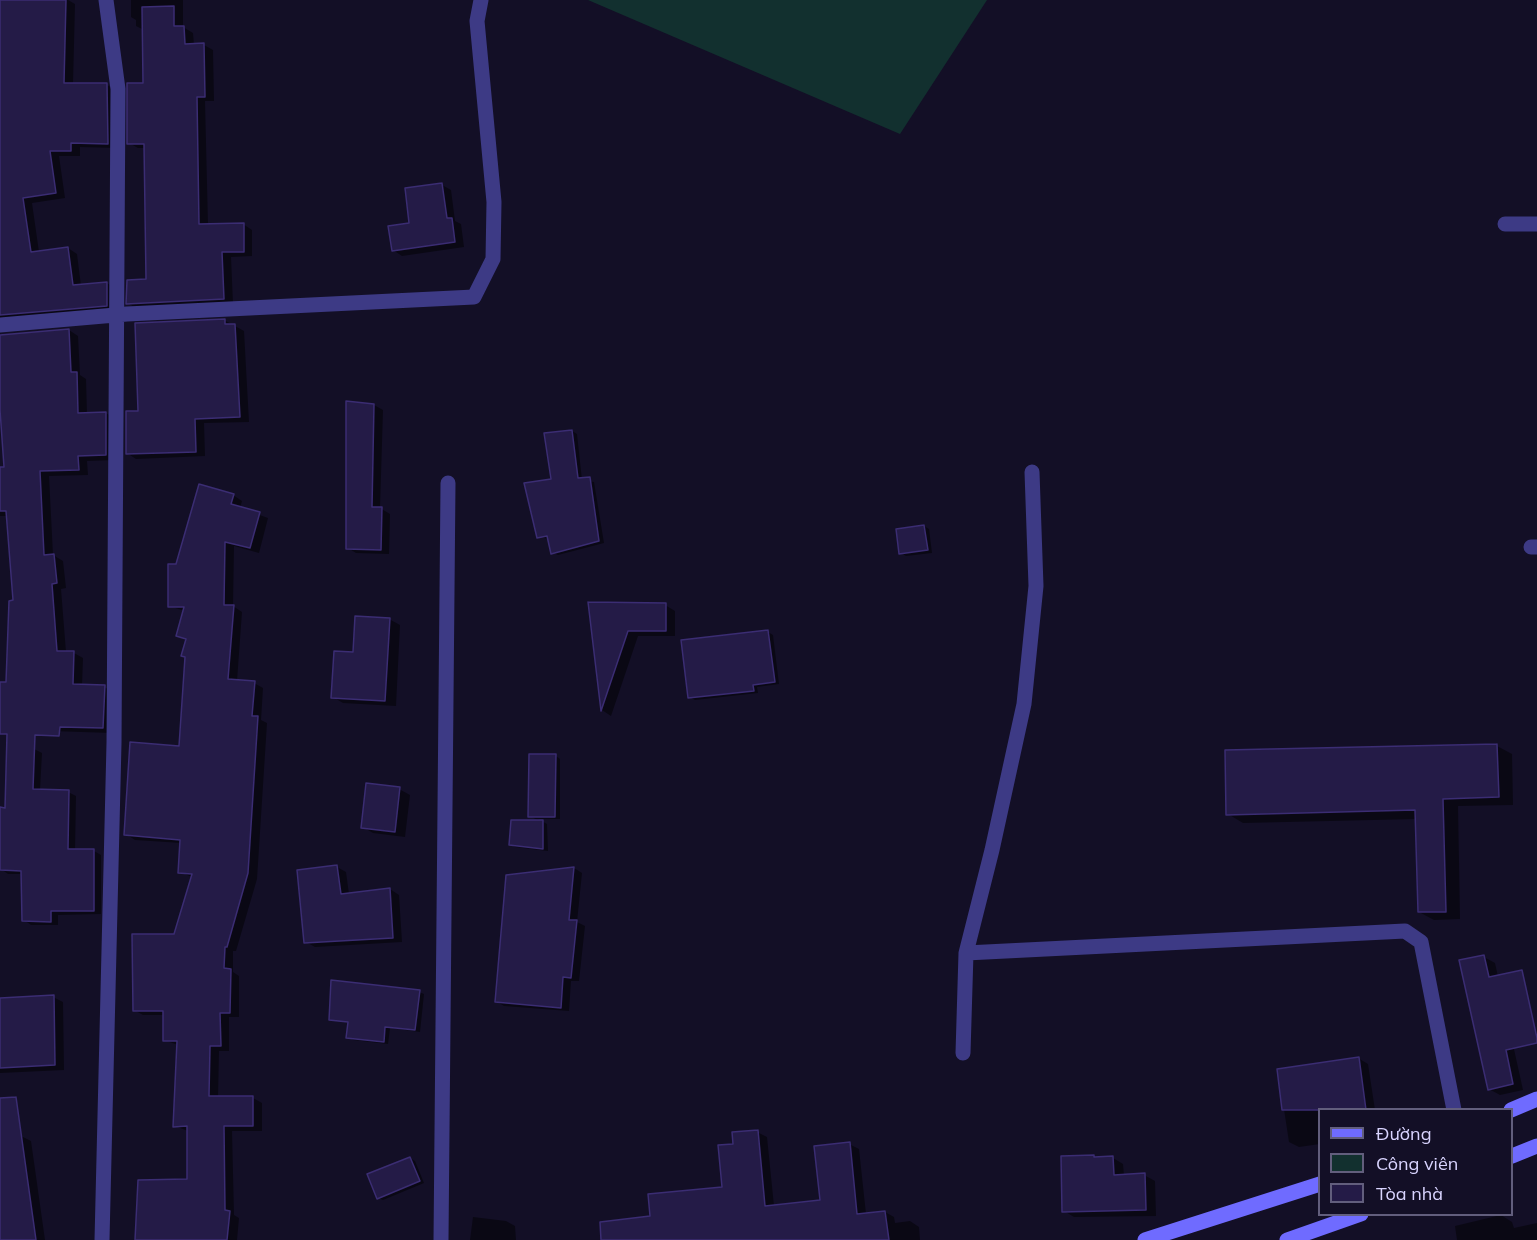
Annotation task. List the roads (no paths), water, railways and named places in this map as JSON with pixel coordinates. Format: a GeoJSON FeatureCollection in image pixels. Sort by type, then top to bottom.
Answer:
{"type":"FeatureCollection","features":[{"type":"Feature","properties":{"kind":"main road"},"geometry":{"type":"LineString","coordinates":[[1513,1109],[1537,1099]]}},
{"type":"Feature","properties":{"kind":"main road"},"geometry":{"type":"LineString","coordinates":[[1513,1156],[1537,1146]]}},
{"type":"Feature","properties":{"kind":"main road"},"geometry":{"type":"LineString","coordinates":[[1145,1240],[1318,1185]]}},
{"type":"Feature","properties":{"kind":"main road"},"geometry":{"type":"LineString","coordinates":[[1287,1240],[1358,1216]]}},
{"type":"Feature","properties":{"kind":"street"},"geometry":{"type":"LineString","coordinates":[[102,1240],[114,743],[118,89],[106,0]]}},
{"type":"Feature","properties":{"kind":"street"},"geometry":{"type":"LineString","coordinates":[[0,325],[116,315],[474,297],[493,259],[494,213],[477,21],[481,0]]}},
{"type":"Feature","properties":{"kind":"street"},"geometry":{"type":"LineString","coordinates":[[1505,224],[1537,224]]}},
{"type":"Feature","properties":{"kind":"street"},"geometry":{"type":"LineString","coordinates":[[963,1053],[966,953],[992,850],[1024,704],[1036,586],[1032,472]]}},
{"type":"Feature","properties":{"kind":"street"},"geometry":{"type":"LineString","coordinates":[[441,1240],[447,483]]}},
{"type":"Feature","properties":{"kind":"street"},"geometry":{"type":"LineString","coordinates":[[966,953],[1405,932],[1421,942],[1454,1108]]}}]}
